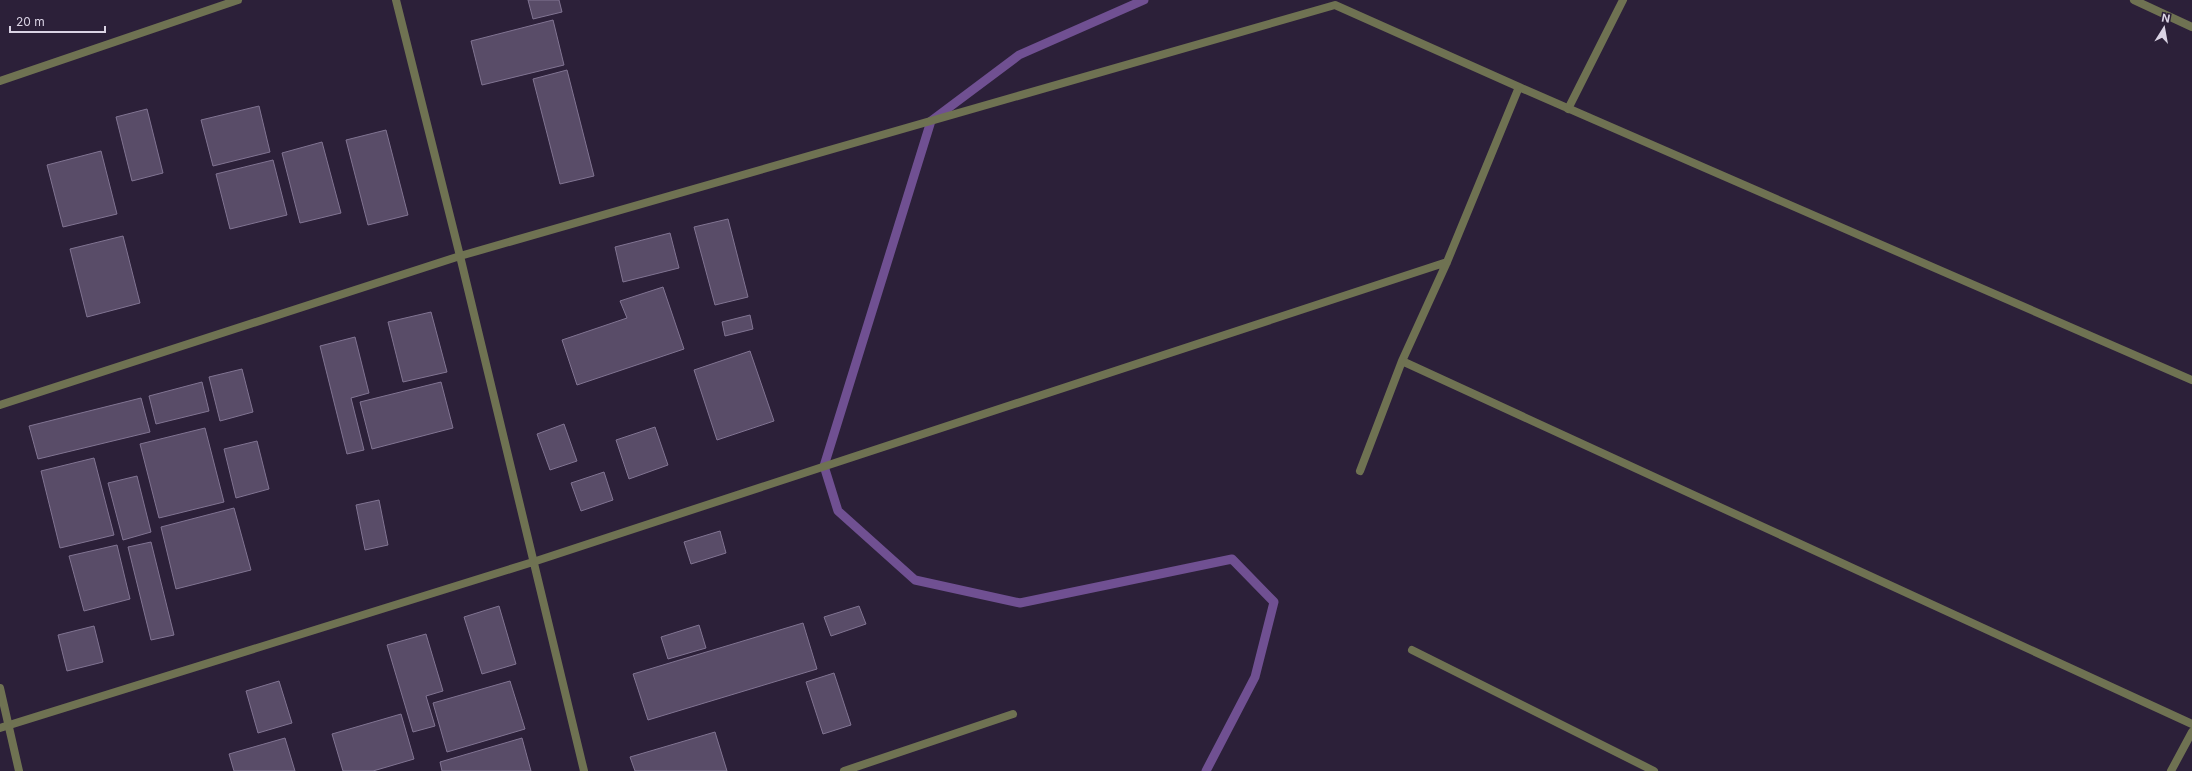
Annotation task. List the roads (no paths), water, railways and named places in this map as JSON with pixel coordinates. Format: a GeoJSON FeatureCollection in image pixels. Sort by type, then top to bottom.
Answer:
{"type":"FeatureCollection","features":[{"type":"Feature","properties":{"kind":"street"},"geometry":{"type":"LineString","coordinates":[[0,81],[238,0]]}},
{"type":"Feature","properties":{"kind":"street"},"geometry":{"type":"LineString","coordinates":[[396,0],[460,256],[584,771]]}},
{"type":"Feature","properties":{"kind":"street"},"geometry":{"type":"LineString","coordinates":[[1568,109],[1623,0]]}},
{"type":"Feature","properties":{"kind":"street"},"geometry":{"type":"LineString","coordinates":[[2134,0],[2192,27]]}},
{"type":"Feature","properties":{"kind":"street"},"geometry":{"type":"LineString","coordinates":[[0,405],[460,256],[1335,5],[1568,109],[2192,380]]}},
{"type":"Feature","properties":{"kind":"street"},"geometry":{"type":"LineString","coordinates":[[1360,471],[1402,361],[1447,262],[1519,87]]}},
{"type":"Feature","properties":{"kind":"street"},"geometry":{"type":"LineString","coordinates":[[0,728],[533,562],[1447,262]]}},
{"type":"Feature","properties":{"kind":"street"},"geometry":{"type":"LineString","coordinates":[[1402,361],[2192,724]]}},
{"type":"Feature","properties":{"kind":"street"},"geometry":{"type":"LineString","coordinates":[[1412,650],[1654,771]]}},
{"type":"Feature","properties":{"kind":"street"},"geometry":{"type":"LineString","coordinates":[[0,688],[19,771]]}},
{"type":"Feature","properties":{"kind":"street"},"geometry":{"type":"LineString","coordinates":[[844,771],[1013,714]]}},
{"type":"Feature","properties":{"kind":"street"},"geometry":{"type":"LineString","coordinates":[[2171,771],[2192,732]]}},
{"type":"Feature","properties":{"kind":"waterway"},"geometry":{"type":"LineString","coordinates":[[1144,0],[1019,55],[931,121],[824,466],[838,511],[915,580],[1020,603],[1232,559],[1274,602],[1255,677],[1206,771]]}}]}
